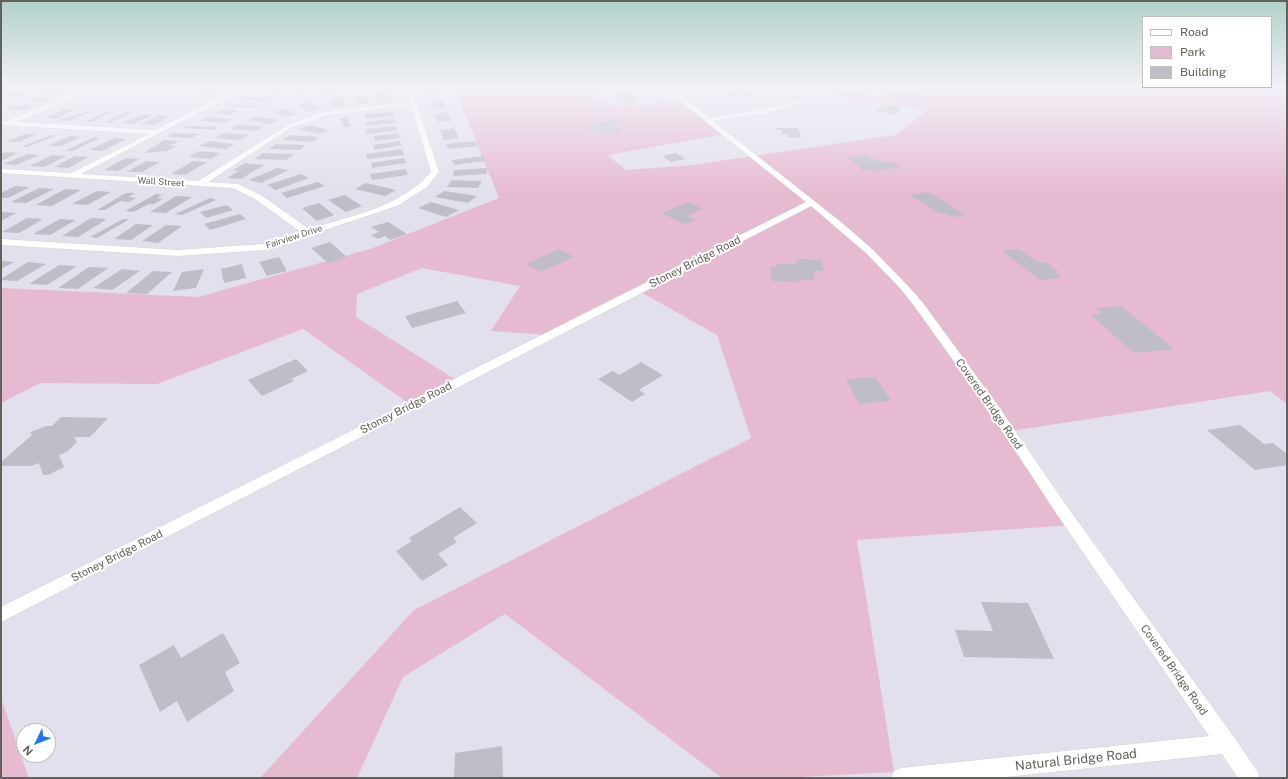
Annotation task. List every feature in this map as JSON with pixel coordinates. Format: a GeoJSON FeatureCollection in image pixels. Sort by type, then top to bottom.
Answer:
{"type":"FeatureCollection","features":[{"type":"Feature","properties":{"kind":"street"},"geometry":{"type":"LineString","coordinates":[[10,123],[158,132]]}},
{"type":"Feature","properties":{"kind":"street"},"geometry":{"type":"LineString","coordinates":[[72,176],[175,123]]}},
{"type":"Feature","properties":{"kind":"street"},"geometry":{"type":"LineString","coordinates":[[199,184],[290,126],[297,123]]}},
{"type":"Feature","properties":{"kind":"street","name":"Fairview Drive"},"geometry":{"type":"LineString","coordinates":[[1,242],[178,253],[264,247],[394,204],[424,184],[435,172],[419,123]]}},
{"type":"Feature","properties":{"kind":"street","name":"Covered Bridge Road"},"geometry":{"type":"LineString","coordinates":[[711,123],[859,241],[904,287],[919,305],[992,406],[1061,509],[1250,778]]}},
{"type":"Feature","properties":{"kind":"street","name":"Wall Street"},"geometry":{"type":"LineString","coordinates":[[1,171],[236,186],[258,197],[308,233]]}},
{"type":"Feature","properties":{"kind":"street","name":"Stoney Bridge Road"},"geometry":{"type":"LineString","coordinates":[[1,615],[811,203]]}},
{"type":"Feature","properties":{"kind":"street","name":"Natural Bridge Road"},"geometry":{"type":"LineString","coordinates":[[901,778],[1227,744]]}},
{"type":"Feature","properties":{"kind":"green space"},"geometry":{"type":"Polygon","coordinates":[[[469,123],[707,123],[722,135],[607,155],[626,170],[692,165],[895,135],[911,123],[1287,123],[1287,404],[1270,391],[1011,431],[1073,525],[857,540],[894,772],[783,778],[722,778],[505,614],[403,677],[357,778],[260,778],[414,610],[751,438],[717,335],[637,290],[547,335],[491,331],[520,286],[422,268],[357,294],[356,317],[458,381],[411,405],[303,329],[157,384],[41,383],[1,403],[1,288],[198,297],[370,249],[499,198],[469,123]]]}},
{"type":"Feature","properties":{"kind":"green space"},"geometry":{"type":"Polygon","coordinates":[[[1,698],[16,741],[16,763],[24,763],[29,778],[1,778],[1,698]]]}},
{"type":"Feature","properties":{"kind":"building"},"geometry":{"type":"Polygon","coordinates":[[[142,123],[157,123],[154,125],[141,124],[142,123]]]}},
{"type":"Feature","properties":{"kind":"building"},"geometry":{"type":"Polygon","coordinates":[[[342,123],[349,123],[350,127],[343,127],[342,123]]]}},
{"type":"Feature","properties":{"kind":"building"},"geometry":{"type":"Polygon","coordinates":[[[366,123],[392,123],[366,126],[366,123]]]}},
{"type":"Feature","properties":{"kind":"building"},"geometry":{"type":"Polygon","coordinates":[[[620,123],[612,126],[614,128],[617,127],[622,132],[601,135],[597,131],[592,132],[588,128],[591,128],[587,124],[620,123]]]}},
{"type":"Feature","properties":{"kind":"building"},"geometry":{"type":"Polygon","coordinates":[[[237,125],[263,126],[256,131],[230,129],[237,125]]]}},
{"type":"Feature","properties":{"kind":"building"},"geometry":{"type":"Polygon","coordinates":[[[309,125],[330,130],[319,134],[298,129],[309,125]]]}},
{"type":"Feature","properties":{"kind":"building"},"geometry":{"type":"Polygon","coordinates":[[[187,126],[218,127],[213,130],[183,128],[187,126]]]}},
{"type":"Feature","properties":{"kind":"building"},"geometry":{"type":"Polygon","coordinates":[[[396,126],[398,130],[367,134],[366,129],[396,126]]]}},
{"type":"Feature","properties":{"kind":"building"},"geometry":{"type":"Polygon","coordinates":[[[454,128],[459,138],[444,140],[440,130],[454,128]]]}},
{"type":"Feature","properties":{"kind":"building"},"geometry":{"type":"Polygon","coordinates":[[[775,128],[798,128],[801,138],[788,137],[788,134],[782,134],[781,130],[776,130],[775,128]]]}},
{"type":"Feature","properties":{"kind":"building"},"geometry":{"type":"Polygon","coordinates":[[[174,133],[199,134],[192,138],[167,137],[174,133]]]}},
{"type":"Feature","properties":{"kind":"building"},"geometry":{"type":"Polygon","coordinates":[[[224,133],[249,135],[240,140],[214,138],[224,133]]]}},
{"type":"Feature","properties":{"kind":"building"},"geometry":{"type":"Polygon","coordinates":[[[398,133],[400,138],[375,141],[374,136],[398,133]]]}},
{"type":"Feature","properties":{"kind":"building"},"geometry":{"type":"Polygon","coordinates":[[[25,134],[37,134],[19,142],[6,142],[25,134]]]}},
{"type":"Feature","properties":{"kind":"building"},"geometry":{"type":"Polygon","coordinates":[[[51,135],[56,136],[27,147],[21,147],[51,135]]]}},
{"type":"Feature","properties":{"kind":"building"},"geometry":{"type":"Polygon","coordinates":[[[289,135],[319,137],[312,142],[282,140],[289,135]]]}},
{"type":"Feature","properties":{"kind":"building"},"geometry":{"type":"Polygon","coordinates":[[[69,136],[81,137],[61,146],[48,146],[69,136]]]}},
{"type":"Feature","properties":{"kind":"building"},"geometry":{"type":"Polygon","coordinates":[[[94,137],[100,138],[72,151],[65,151],[94,137]]]}},
{"type":"Feature","properties":{"kind":"building"},"geometry":{"type":"Polygon","coordinates":[[[114,138],[127,139],[102,151],[89,150],[114,138]]]}},
{"type":"Feature","properties":{"kind":"building"},"geometry":{"type":"Polygon","coordinates":[[[164,140],[179,141],[170,146],[176,146],[167,151],[144,153],[164,140]]]}},
{"type":"Feature","properties":{"kind":"building"},"geometry":{"type":"Polygon","coordinates":[[[209,141],[235,144],[225,149],[199,146],[209,141]]]}},
{"type":"Feature","properties":{"kind":"building"},"geometry":{"type":"Polygon","coordinates":[[[399,141],[402,145],[375,150],[373,145],[399,141]]]}},
{"type":"Feature","properties":{"kind":"building"},"geometry":{"type":"Polygon","coordinates":[[[475,141],[478,146],[448,149],[446,144],[475,141]]]}},
{"type":"Feature","properties":{"kind":"building"},"geometry":{"type":"Polygon","coordinates":[[[276,144],[306,145],[300,150],[269,149],[276,144]]]}},
{"type":"Feature","properties":{"kind":"building"},"geometry":{"type":"Polygon","coordinates":[[[402,149],[404,155],[367,159],[366,154],[402,149]]]}},
{"type":"Feature","properties":{"kind":"building"},"geometry":{"type":"Polygon","coordinates":[[[199,151],[220,153],[211,159],[189,157],[199,151]]]}},
{"type":"Feature","properties":{"kind":"building"},"geometry":{"type":"Polygon","coordinates":[[[6,152],[18,153],[1,161],[1,154],[6,152]]]}},
{"type":"Feature","properties":{"kind":"building"},"geometry":{"type":"Polygon","coordinates":[[[263,153],[294,154],[286,160],[255,159],[263,153]]]}},
{"type":"Feature","properties":{"kind":"building"},"geometry":{"type":"Polygon","coordinates":[[[676,153],[685,159],[671,162],[662,156],[676,153]]]}},
{"type":"Feature","properties":{"kind":"building"},"geometry":{"type":"Polygon","coordinates":[[[28,154],[40,155],[16,165],[3,164],[28,154]]]}},
{"type":"Feature","properties":{"kind":"building"},"geometry":{"type":"Polygon","coordinates":[[[52,155],[66,156],[44,167],[30,166],[52,155]]]}},
{"type":"Feature","properties":{"kind":"building"},"geometry":{"type":"Polygon","coordinates":[[[864,155],[870,159],[875,158],[885,163],[893,162],[902,167],[874,172],[871,169],[863,171],[858,167],[862,167],[847,158],[864,155]]]}},
{"type":"Feature","properties":{"kind":"building"},"geometry":{"type":"Polygon","coordinates":[[[75,156],[89,157],[68,168],[54,167],[75,156]]]}},
{"type":"Feature","properties":{"kind":"building"},"geometry":{"type":"Polygon","coordinates":[[[483,156],[486,161],[454,165],[452,160],[483,156]]]}},
{"type":"Feature","properties":{"kind":"building"},"geometry":{"type":"Polygon","coordinates":[[[126,158],[139,159],[118,171],[104,170],[126,158]]]}},
{"type":"Feature","properties":{"kind":"building"},"geometry":{"type":"Polygon","coordinates":[[[404,158],[406,163],[372,168],[371,163],[404,158]]]}},
{"type":"Feature","properties":{"kind":"building"},"geometry":{"type":"Polygon","coordinates":[[[146,161],[160,162],[142,172],[127,172],[146,161]]]}},
{"type":"Feature","properties":{"kind":"building"},"geometry":{"type":"Polygon","coordinates":[[[193,161],[207,162],[185,175],[171,174],[193,161]]]}},
{"type":"Feature","properties":{"kind":"building"},"geometry":{"type":"Polygon","coordinates":[[[245,163],[264,165],[241,179],[227,178],[239,171],[233,170],[245,163]]]}},
{"type":"Feature","properties":{"kind":"building"},"geometry":{"type":"Polygon","coordinates":[[[277,168],[289,170],[261,183],[249,180],[277,168]]]}},
{"type":"Feature","properties":{"kind":"building"},"geometry":{"type":"Polygon","coordinates":[[[487,168],[487,174],[453,176],[454,170],[487,168]]]}},
{"type":"Feature","properties":{"kind":"building"},"geometry":{"type":"Polygon","coordinates":[[[406,169],[408,175],[372,180],[370,174],[406,169]]]}},
{"type":"Feature","properties":{"kind":"building"},"geometry":{"type":"Polygon","coordinates":[[[301,174],[309,178],[276,190],[267,185],[301,174]]]}},
{"type":"Feature","properties":{"kind":"building"},"geometry":{"type":"Polygon","coordinates":[[[452,180],[482,181],[478,188],[447,187],[452,180]]]}},
{"type":"Feature","properties":{"kind":"building"},"geometry":{"type":"Polygon","coordinates":[[[318,182],[325,186],[287,198],[281,193],[318,182]]]}},
{"type":"Feature","properties":{"kind":"building"},"geometry":{"type":"Polygon","coordinates":[[[366,183],[396,190],[385,196],[355,189],[366,183]]]}},
{"type":"Feature","properties":{"kind":"building"},"geometry":{"type":"Polygon","coordinates":[[[15,186],[30,187],[8,198],[1,198],[1,193],[15,186]]]}},
{"type":"Feature","properties":{"kind":"building"},"geometry":{"type":"Polygon","coordinates":[[[39,188],[54,189],[26,203],[11,202],[39,188]]]}},
{"type":"Feature","properties":{"kind":"building"},"geometry":{"type":"Polygon","coordinates":[[[65,189],[81,190],[52,206],[36,205],[65,189]]]}},
{"type":"Feature","properties":{"kind":"building"},"geometry":{"type":"Polygon","coordinates":[[[97,191],[111,192],[87,205],[72,204],[97,191]]]}},
{"type":"Feature","properties":{"kind":"building"},"geometry":{"type":"Polygon","coordinates":[[[444,191],[477,196],[468,203],[435,197],[444,191]]]}},
{"type":"Feature","properties":{"kind":"building"},"geometry":{"type":"Polygon","coordinates":[[[928,192],[966,215],[953,217],[946,213],[941,214],[910,195],[928,192]]]}},
{"type":"Feature","properties":{"kind":"building"},"geometry":{"type":"Polygon","coordinates":[[[126,193],[135,193],[128,197],[136,198],[129,202],[121,201],[105,210],[97,210],[126,193]]]}},
{"type":"Feature","properties":{"kind":"building"},"geometry":{"type":"Polygon","coordinates":[[[156,194],[162,195],[157,198],[163,199],[133,212],[125,211],[156,194]]]}},
{"type":"Feature","properties":{"kind":"building"},"geometry":{"type":"Polygon","coordinates":[[[345,195],[362,206],[346,212],[328,200],[345,195]]]}},
{"type":"Feature","properties":{"kind":"building"},"geometry":{"type":"Polygon","coordinates":[[[176,196],[192,197],[166,213],[150,212],[176,196]]]}},
{"type":"Feature","properties":{"kind":"building"},"geometry":{"type":"Polygon","coordinates":[[[210,198],[216,200],[182,215],[175,214],[210,198]]]}},
{"type":"Feature","properties":{"kind":"building"},"geometry":{"type":"Polygon","coordinates":[[[431,202],[459,210],[446,217],[418,208],[431,202]]]}},
{"type":"Feature","properties":{"kind":"building"},"geometry":{"type":"Polygon","coordinates":[[[688,202],[703,209],[687,216],[696,220],[685,224],[661,213],[688,202]]]}},
{"type":"Feature","properties":{"kind":"building"},"geometry":{"type":"Polygon","coordinates":[[[319,203],[334,215],[317,221],[302,208],[319,203]]]}},
{"type":"Feature","properties":{"kind":"building"},"geometry":{"type":"Polygon","coordinates":[[[227,205],[233,210],[206,218],[200,212],[227,205]]]}},
{"type":"Feature","properties":{"kind":"building"},"geometry":{"type":"Polygon","coordinates":[[[1,212],[16,213],[1,221],[1,212]]]}},
{"type":"Feature","properties":{"kind":"building"},"geometry":{"type":"Polygon","coordinates":[[[240,214],[246,219],[210,230],[204,224],[240,214]]]}},
{"type":"Feature","properties":{"kind":"building"},"geometry":{"type":"Polygon","coordinates":[[[27,218],[43,219],[19,233],[2,232],[27,218]]]}},
{"type":"Feature","properties":{"kind":"building"},"geometry":{"type":"Polygon","coordinates":[[[91,218],[107,219],[78,237],[62,236],[91,218]]]}},
{"type":"Feature","properties":{"kind":"building"},"geometry":{"type":"Polygon","coordinates":[[[60,219],[76,220],[50,235],[33,234],[60,219]]]}},
{"type":"Feature","properties":{"kind":"building"},"geometry":{"type":"Polygon","coordinates":[[[123,219],[130,219],[97,238],[90,237],[123,219]]]}},
{"type":"Feature","properties":{"kind":"building"},"geometry":{"type":"Polygon","coordinates":[[[388,222],[407,234],[390,240],[385,236],[378,239],[371,235],[379,232],[371,227],[388,222]]]}},
{"type":"Feature","properties":{"kind":"building"},"geometry":{"type":"Polygon","coordinates":[[[136,224],[153,225],[131,240],[114,239],[136,224]]]}},
{"type":"Feature","properties":{"kind":"building"},"geometry":{"type":"Polygon","coordinates":[[[166,225],[182,226],[158,243],[142,241],[166,225]]]}},
{"type":"Feature","properties":{"kind":"building"},"geometry":{"type":"Polygon","coordinates":[[[330,242],[347,257],[328,263],[311,248],[330,242]]]}},
{"type":"Feature","properties":{"kind":"building"},"geometry":{"type":"Polygon","coordinates":[[[559,249],[574,257],[541,272],[526,264],[559,249]]]}},
{"type":"Feature","properties":{"kind":"building"},"geometry":{"type":"Polygon","coordinates":[[[1018,249],[1039,263],[1046,262],[1059,272],[1055,272],[1062,277],[1040,280],[1002,251],[1018,249]]]}},
{"type":"Feature","properties":{"kind":"building"},"geometry":{"type":"Polygon","coordinates":[[[279,257],[287,271],[267,276],[259,262],[279,257]]]}},
{"type":"Feature","properties":{"kind":"building"},"geometry":{"type":"Polygon","coordinates":[[[796,259],[821,260],[824,271],[813,271],[815,280],[799,280],[799,282],[772,281],[770,267],[777,267],[776,264],[797,264],[796,259]]]}},
{"type":"Feature","properties":{"kind":"building"},"geometry":{"type":"Polygon","coordinates":[[[1,261],[14,262],[1,269],[1,261]]]}},
{"type":"Feature","properties":{"kind":"building"},"geometry":{"type":"Polygon","coordinates":[[[28,262],[46,264],[17,281],[1,280],[1,279],[28,262]]]}},
{"type":"Feature","properties":{"kind":"building"},"geometry":{"type":"Polygon","coordinates":[[[242,264],[246,278],[224,283],[221,269],[242,264]]]}},
{"type":"Feature","properties":{"kind":"building"},"geometry":{"type":"Polygon","coordinates":[[[59,265],[77,266],[47,285],[29,284],[59,265]]]}},
{"type":"Feature","properties":{"kind":"building"},"geometry":{"type":"Polygon","coordinates":[[[89,267],[108,268],[78,289],[58,288],[89,267]]]}},
{"type":"Feature","properties":{"kind":"building"},"geometry":{"type":"Polygon","coordinates":[[[122,269],[140,271],[112,290],[93,288],[122,269]]]}},
{"type":"Feature","properties":{"kind":"building"},"geometry":{"type":"Polygon","coordinates":[[[204,269],[196,288],[173,291],[182,272],[204,269]]]}},
{"type":"Feature","properties":{"kind":"building"},"geometry":{"type":"Polygon","coordinates":[[[153,271],[172,272],[147,294],[126,293],[153,271]]]}},
{"type":"Feature","properties":{"kind":"building"},"geometry":{"type":"Polygon","coordinates":[[[457,301],[466,313],[412,328],[405,316],[457,301]]]}},
{"type":"Feature","properties":{"kind":"building"},"geometry":{"type":"Polygon","coordinates":[[[1121,306],[1174,349],[1134,353],[1091,315],[1103,314],[1096,308],[1121,306]]]}},
{"type":"Feature","properties":{"kind":"building"},"geometry":{"type":"Polygon","coordinates":[[[296,359],[308,371],[291,379],[294,381],[262,396],[248,380],[296,359]]]}},
{"type":"Feature","properties":{"kind":"building"},"geometry":{"type":"Polygon","coordinates":[[[641,362],[663,375],[639,390],[645,394],[632,402],[598,379],[613,371],[619,375],[641,362]]]}},
{"type":"Feature","properties":{"kind":"building"},"geometry":{"type":"Polygon","coordinates":[[[876,377],[891,401],[859,404],[846,379],[876,377]]]}},
{"type":"Feature","properties":{"kind":"building"},"geometry":{"type":"Polygon","coordinates":[[[61,417],[108,418],[90,437],[74,437],[77,442],[68,451],[59,455],[64,467],[48,475],[43,475],[39,463],[31,466],[1,466],[1,462],[32,435],[30,432],[46,426],[52,426],[61,417]]]}},
{"type":"Feature","properties":{"kind":"building"},"geometry":{"type":"Polygon","coordinates":[[[1240,425],[1264,444],[1273,443],[1287,454],[1287,465],[1255,470],[1207,430],[1240,425]]]}},
{"type":"Feature","properties":{"kind":"building"},"geometry":{"type":"Polygon","coordinates":[[[460,507],[477,523],[453,538],[457,542],[438,554],[448,565],[422,581],[396,551],[412,541],[409,538],[460,507]]]}},
{"type":"Feature","properties":{"kind":"building"},"geometry":{"type":"Polygon","coordinates":[[[981,602],[1028,603],[1054,659],[964,657],[955,630],[993,631],[981,602]]]}},
{"type":"Feature","properties":{"kind":"building"},"geometry":{"type":"Polygon","coordinates":[[[223,633],[240,663],[225,672],[234,691],[187,722],[177,701],[160,712],[139,665],[174,645],[181,658],[223,633]]]}},
{"type":"Feature","properties":{"kind":"building"},"geometry":{"type":"Polygon","coordinates":[[[502,746],[503,778],[454,778],[455,753],[502,746]]]}}]}
